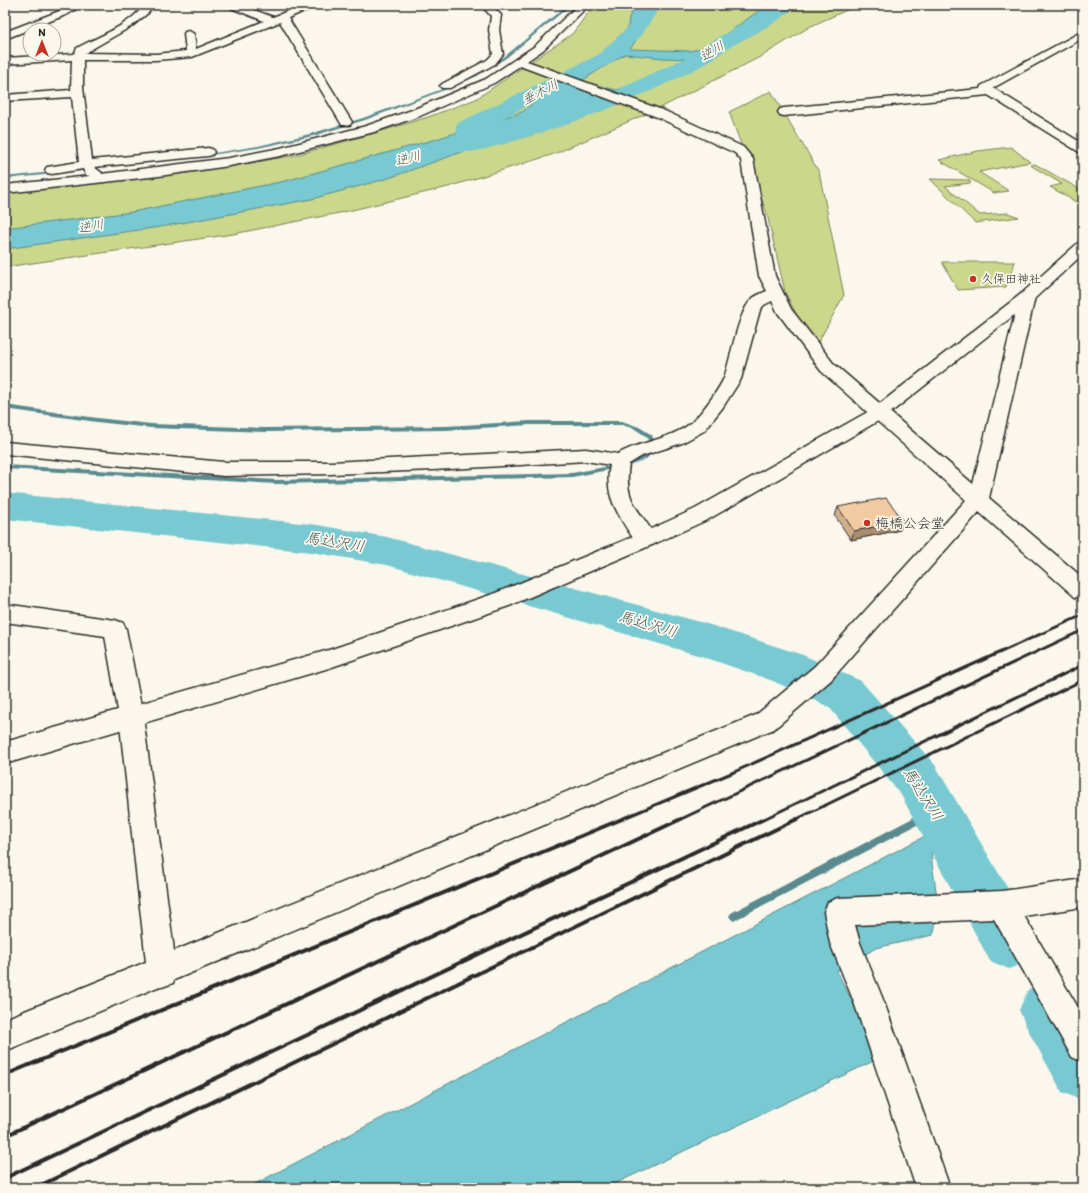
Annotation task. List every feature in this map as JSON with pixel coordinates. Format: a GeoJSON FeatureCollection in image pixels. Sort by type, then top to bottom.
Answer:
{"type":"FeatureCollection","features":[{"type":"Feature","properties":{"kind":"street"},"geometry":{"type":"LineString","coordinates":[[5,36],[65,12],[77,5]]}},
{"type":"Feature","properties":{"kind":"street"},"geometry":{"type":"LineString","coordinates":[[148,5],[133,21],[82,50],[78,57],[77,93],[86,164],[91,172],[100,174],[213,164]]}},
{"type":"Feature","properties":{"kind":"street"},"geometry":{"type":"LineString","coordinates":[[5,61],[78,57],[165,58],[192,54],[311,5]]}},
{"type":"Feature","properties":{"kind":"street"},"geometry":{"type":"LineString","coordinates":[[436,90],[495,59],[498,54],[494,30],[496,15],[486,5]]}},
{"type":"Feature","properties":{"kind":"street"},"geometry":{"type":"LineString","coordinates":[[5,189],[160,172],[213,164],[303,146],[370,129],[416,113],[490,81],[539,48],[584,5]]}},
{"type":"Feature","properties":{"kind":"street"},"geometry":{"type":"LineString","coordinates":[[234,6],[277,19],[346,122]]}},
{"type":"Feature","properties":{"kind":"street"},"geometry":{"type":"LineString","coordinates":[[189,34],[192,54]]}},
{"type":"Feature","properties":{"kind":"street"},"geometry":{"type":"LineString","coordinates":[[1083,34],[985,88],[1083,149]]}},
{"type":"Feature","properties":{"kind":"street"},"geometry":{"type":"LineString","coordinates":[[520,62],[661,114],[739,150],[747,159],[767,274],[784,310],[827,367],[1083,591]]}},
{"type":"Feature","properties":{"kind":"street"},"geometry":{"type":"LineString","coordinates":[[784,112],[991,91]]}},
{"type":"Feature","properties":{"kind":"street"},"geometry":{"type":"LineString","coordinates":[[5,98],[77,93]]}},
{"type":"Feature","properties":{"kind":"street"},"geometry":{"type":"LineString","coordinates":[[332,126],[359,118]]}},
{"type":"Feature","properties":{"kind":"street"},"geometry":{"type":"LineString","coordinates":[[36,172],[75,167],[86,164],[222,150]]}},
{"type":"Feature","properties":{"kind":"street"},"geometry":{"type":"LineString","coordinates":[[5,753],[329,658],[501,600],[647,539],[702,514],[880,413],[1027,297],[1083,246]]}},
{"type":"Feature","properties":{"kind":"street"},"geometry":{"type":"LineString","coordinates":[[5,448],[224,469],[362,467],[586,456],[605,457],[620,461],[635,452],[675,439],[697,426],[717,403],[732,379],[752,310],[758,302],[775,293]]}},
{"type":"Feature","properties":{"kind":"street"},"geometry":{"type":"LineString","coordinates":[[5,1035],[162,972],[765,722],[823,673],[979,499],[1027,297]]}},
{"type":"Feature","properties":{"kind":"street"},"geometry":{"type":"LineString","coordinates":[[620,461],[617,475],[618,488],[624,508],[647,539]]}},
{"type":"Feature","properties":{"kind":"street"},"geometry":{"type":"LineString","coordinates":[[5,613],[115,630],[131,716],[162,972]]}},
{"type":"Feature","properties":{"kind":"street"},"geometry":{"type":"LineString","coordinates":[[933,1188],[869,1002],[845,943],[838,912],[991,905],[1083,893]]}},
{"type":"Feature","properties":{"kind":"street"},"geometry":{"type":"LineString","coordinates":[[991,905],[1083,1046]]}},
{"type":"Feature","properties":{"kind":"green space"},"geometry":{"type":"Polygon","coordinates":[[[594,5],[858,5],[811,26],[762,56],[662,107],[554,154],[448,187],[344,212],[233,234],[5,267],[5,192],[234,166],[296,155],[428,117],[476,99],[572,34],[594,5]]]}},
{"type":"Feature","properties":{"kind":"green space"},"geometry":{"type":"Polygon","coordinates":[[[771,91],[819,172],[844,295],[814,350],[785,292],[767,214],[729,112],[771,91]]]}},
{"type":"Feature","properties":{"kind":"green space"},"geometry":{"type":"Polygon","coordinates":[[[1011,147],[1030,162],[979,172],[1009,191],[994,193],[939,160],[978,151],[1011,147]]]}},
{"type":"Feature","properties":{"kind":"green space"},"geometry":{"type":"Polygon","coordinates":[[[1035,164],[1083,191],[1083,199],[1076,202],[1050,187],[1062,184],[1030,165],[1035,164]]]}},
{"type":"Feature","properties":{"kind":"green space"},"geometry":{"type":"Polygon","coordinates":[[[930,179],[969,180],[971,183],[945,186],[980,215],[1008,213],[1019,217],[975,223],[930,179]]]}},
{"type":"Feature","properties":{"kind":"green space"},"geometry":{"type":"Polygon","coordinates":[[[942,262],[1015,262],[1006,287],[958,290],[942,262]]]}},
{"type":"Feature","properties":{"kind":"water"},"geometry":{"type":"Polygon","coordinates":[[[636,5],[660,5],[630,49],[690,51],[709,46],[767,5],[796,5],[630,92],[389,178],[312,199],[160,227],[5,249],[5,228],[132,212],[285,181],[433,140],[522,112],[569,76],[627,35],[629,17],[636,5]],[[625,54],[581,81],[616,90],[636,84],[688,59],[625,54]]]}},
{"type":"Feature","properties":{"kind":"water"},"geometry":{"type":"Polygon","coordinates":[[[931,833],[932,863],[939,911],[933,935],[876,948],[837,971],[880,1058],[606,1188],[247,1188],[931,833]]]}},
{"type":"Feature","properties":{"kind":"building"},"geometry":{"type":"Polygon","coordinates":[[[886,498],[904,521],[854,531],[838,507],[886,498]]]}},
{"type":"Feature","properties":{"kind":"waterway"},"geometry":{"type":"LineString","coordinates":[[204,155],[258,147],[311,135],[364,119],[446,89],[495,64],[569,5]]}},
{"type":"Feature","properties":{"kind":"waterway","name":"垂木川"},"geometry":{"type":"LineString","coordinates":[[466,128],[605,59],[635,31],[652,5]]}},
{"type":"Feature","properties":{"kind":"waterway","name":"逆川"},"geometry":{"type":"LineString","coordinates":[[463,146],[524,131],[555,121],[643,87],[699,59],[721,44],[764,20],[787,5]]}},
{"type":"Feature","properties":{"kind":"waterway"},"geometry":{"type":"LineString","coordinates":[[5,178],[81,170]]}},
{"type":"Feature","properties":{"kind":"waterway"},"geometry":{"type":"LineString","coordinates":[[5,407],[151,426],[265,430],[446,428],[530,423],[622,423],[637,428],[650,436],[654,449],[644,458],[627,465],[572,475],[277,482],[5,467]]}},
{"type":"Feature","properties":{"kind":"waterway","name":"馬込沢川"},"geometry":{"type":"LineString","coordinates":[[5,506],[311,538],[387,551],[704,640],[788,668],[845,694],[918,780],[1009,942]]}},
{"type":"Feature","properties":{"kind":"waterway"},"geometry":{"type":"LineString","coordinates":[[734,916],[933,812],[918,780]]}},
{"type":"Feature","properties":{"kind":"waterway","name":"馬込沢川"},"geometry":{"type":"LineString","coordinates":[[1048,1010],[1083,1071]]}},
{"type":"Feature","properties":{"kind":"railway"},"geometry":{"type":"LineString","coordinates":[[619,820],[734,772],[1083,615]]}},
{"type":"Feature","properties":{"kind":"railway"},"geometry":{"type":"LineString","coordinates":[[679,820],[1083,630]]}},
{"type":"Feature","properties":{"kind":"railway"},"geometry":{"type":"LineString","coordinates":[[762,820],[1083,665]]}},
{"type":"Feature","properties":{"kind":"railway"},"geometry":{"type":"LineString","coordinates":[[795,820],[1083,680]]}},
{"type":"Feature","properties":{"kind":"railway"},"geometry":{"type":"LineString","coordinates":[[5,1075],[622,819]]}},
{"type":"Feature","properties":{"kind":"railway"},"geometry":{"type":"LineString","coordinates":[[5,1136],[681,819]]}},
{"type":"Feature","properties":{"kind":"railway"},"geometry":{"type":"LineString","coordinates":[[5,1178],[764,819]]}},
{"type":"Feature","properties":{"kind":"railway"},"geometry":{"type":"LineString","coordinates":[[35,1188],[797,819]]}},
{"type":"Feature","properties":{"kind":"place","name":"久保田神社"},"geometry":{"type":"Point","coordinates":[973,279]}},
{"type":"Feature","properties":{"kind":"place","name":"梅橋公会堂"},"geometry":{"type":"Point","coordinates":[867,523]}}]}
